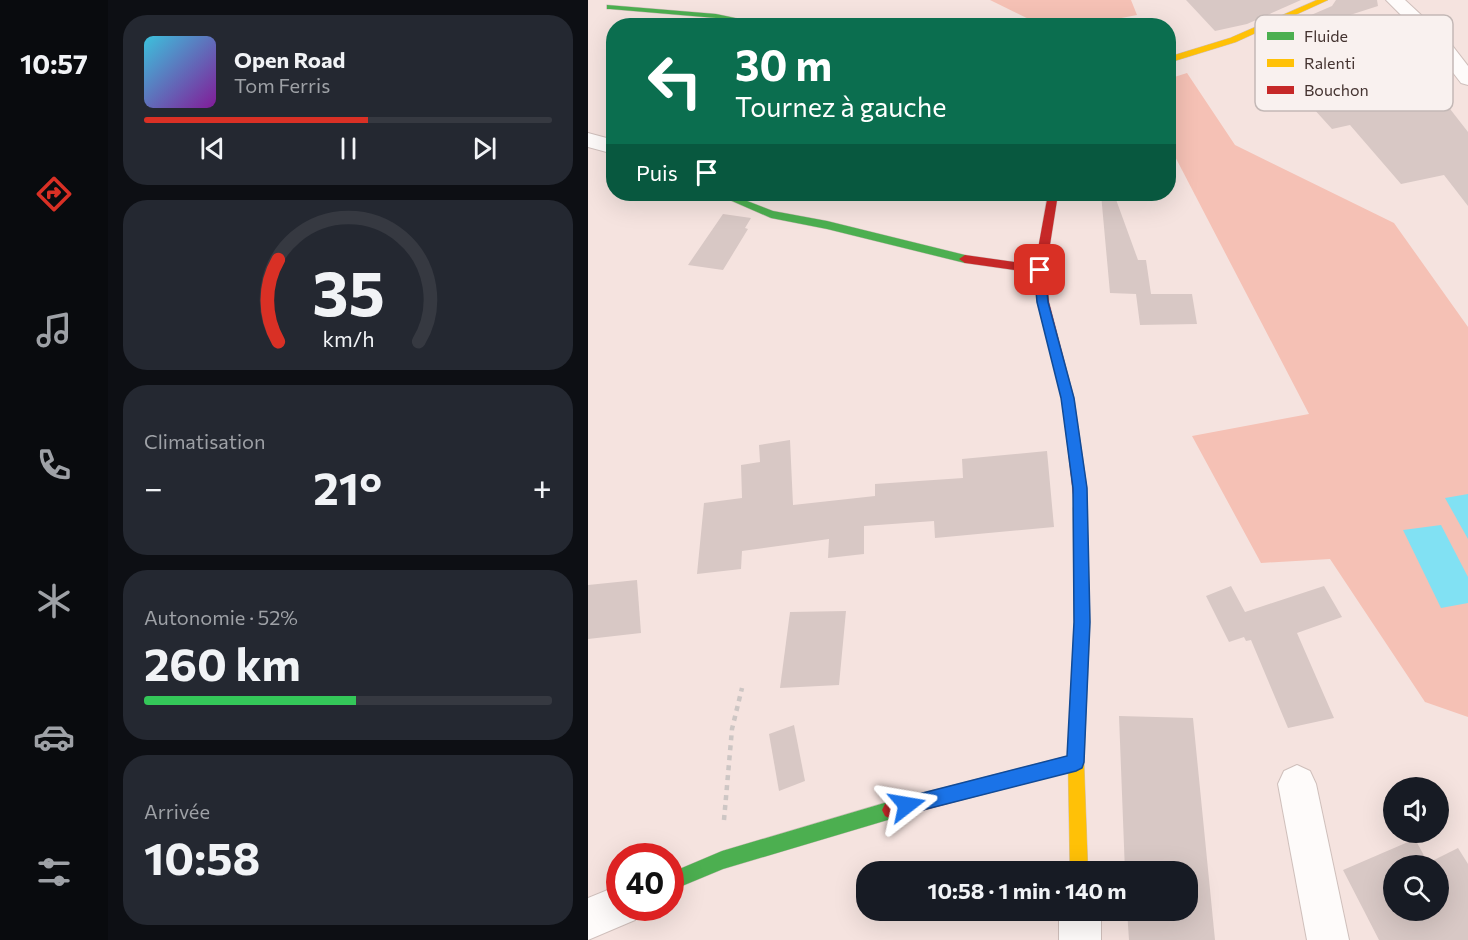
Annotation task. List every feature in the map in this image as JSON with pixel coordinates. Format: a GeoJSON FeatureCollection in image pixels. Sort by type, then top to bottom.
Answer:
{"type":"FeatureCollection","features":[{"type":"Feature","properties":{"kind":"street"},"geometry":{"type":"LineString","coordinates":[[1290,15],[1324,0]]}},
{"type":"Feature","properties":{"kind":"street"},"geometry":{"type":"LineString","coordinates":[[1395,0],[1411,15]]}},
{"type":"Feature","properties":{"kind":"street"},"geometry":{"type":"LineString","coordinates":[[610,7],[727,18]]}},
{"type":"Feature","properties":{"kind":"street"},"geometry":{"type":"LineString","coordinates":[[1176,58],[1233,40],[1255,30]]}},
{"type":"Feature","properties":{"kind":"street"},"geometry":{"type":"LineString","coordinates":[[1453,60],[1468,79]]}},
{"type":"Feature","properties":{"kind":"street"},"geometry":{"type":"LineString","coordinates":[[588,140],[606,145]]}},
{"type":"Feature","properties":{"kind":"street"},"geometry":{"type":"LineString","coordinates":[[738,201],[771,214],[827,225],[972,261],[1040,270]]}},
{"type":"Feature","properties":{"kind":"street"},"geometry":{"type":"LineString","coordinates":[[1052,201],[1040,270],[1043,302],[1068,398],[1080,488],[1082,622],[1076,762],[1079,861]]}},
{"type":"Feature","properties":{"kind":"street"},"geometry":{"type":"LineString","coordinates":[[684,876],[722,860],[907,805],[1076,762]]}},
{"type":"Feature","properties":{"kind":"street"},"geometry":{"type":"LineString","coordinates":[[1297,784],[1328,940]]}},
{"type":"Feature","properties":{"kind":"street"},"geometry":{"type":"LineString","coordinates":[[588,919],[606,911]]}},
{"type":"Feature","properties":{"kind":"street"},"geometry":{"type":"LineString","coordinates":[[1080,921],[1080,940]]}},
{"type":"Feature","properties":{"kind":"path"},"geometry":{"type":"LineString","coordinates":[[722,860],[732,729],[742,688]]}},
{"type":"Feature","properties":{"kind":"shaded area"},"geometry":{"type":"Polygon","coordinates":[[[990,0],[1131,0],[1137,15],[1121,18],[1027,18],[990,0]]]}},
{"type":"Feature","properties":{"kind":"shaded area"},"geometry":{"type":"Polygon","coordinates":[[[1187,73],[1235,145],[1394,223],[1468,327],[1468,717],[1425,702],[1330,559],[1261,563],[1192,436],[1309,414],[1176,158],[1176,76],[1187,73]]]}},
{"type":"Feature","properties":{"kind":"water"},"geometry":{"type":"Polygon","coordinates":[[[1468,494],[1468,539],[1445,498],[1468,494]]]}},
{"type":"Feature","properties":{"kind":"water"},"geometry":{"type":"Polygon","coordinates":[[[1441,525],[1468,577],[1468,603],[1441,608],[1403,530],[1441,525]]]}},
{"type":"Feature","properties":{"kind":"building"},"geometry":{"type":"Polygon","coordinates":[[[1186,0],[1301,0],[1267,15],[1255,15],[1255,20],[1247,24],[1215,31],[1186,0]]]}},
{"type":"Feature","properties":{"kind":"building"},"geometry":{"type":"Polygon","coordinates":[[[1336,0],[1377,0],[1378,6],[1350,15],[1311,15],[1332,6],[1336,0]]]}},
{"type":"Feature","properties":{"kind":"building"},"geometry":{"type":"Polygon","coordinates":[[[1316,111],[1452,111],[1468,132],[1468,206],[1444,175],[1401,184],[1350,125],[1332,129],[1316,111]]]}},
{"type":"Feature","properties":{"kind":"building"},"geometry":{"type":"Polygon","coordinates":[[[1102,201],[1117,201],[1138,260],[1146,260],[1151,294],[1192,294],[1197,324],[1140,325],[1136,294],[1110,293],[1102,201]]]}},
{"type":"Feature","properties":{"kind":"building"},"geometry":{"type":"Polygon","coordinates":[[[723,214],[751,218],[745,228],[748,229],[723,270],[688,265],[723,214]]]}},
{"type":"Feature","properties":{"kind":"building"},"geometry":{"type":"Polygon","coordinates":[[[790,440],[793,505],[875,496],[875,484],[963,478],[962,459],[1047,451],[1054,527],[935,538],[934,521],[864,526],[864,554],[828,558],[829,539],[742,551],[741,569],[697,574],[704,503],[742,498],[741,465],[760,462],[759,445],[790,440]]]}},
{"type":"Feature","properties":{"kind":"building"},"geometry":{"type":"Polygon","coordinates":[[[637,580],[641,633],[588,639],[588,585],[637,580]]]}},
{"type":"Feature","properties":{"kind":"building"},"geometry":{"type":"Polygon","coordinates":[[[1231,586],[1245,612],[1324,586],[1342,617],[1297,633],[1334,718],[1288,728],[1251,640],[1246,641],[1244,637],[1229,642],[1206,596],[1231,586]]]}},
{"type":"Feature","properties":{"kind":"building"},"geometry":{"type":"Polygon","coordinates":[[[846,611],[839,685],[780,688],[790,612],[846,611]]]}},
{"type":"Feature","properties":{"kind":"building"},"geometry":{"type":"Polygon","coordinates":[[[1119,716],[1193,718],[1215,940],[1129,940],[1128,921],[1198,921],[1198,861],[1125,861],[1119,716]]]}},
{"type":"Feature","properties":{"kind":"building"},"geometry":{"type":"Polygon","coordinates":[[[794,725],[805,781],[779,791],[769,734],[794,725]]]}},
{"type":"Feature","properties":{"kind":"building"},"geometry":{"type":"Polygon","coordinates":[[[1406,843],[1417,843],[1424,855],[1383,855],[1383,921],[1449,921],[1449,855],[1444,855],[1458,848],[1468,864],[1468,940],[1379,940],[1343,870],[1406,843]]]}},
{"type":"Feature","properties":{"kind":"traffic: fast"},"geometry":{"type":"LineString","coordinates":[[610,7],[727,18]]}},
{"type":"Feature","properties":{"kind":"traffic: fast"},"geometry":{"type":"LineString","coordinates":[[738,201],[771,214],[827,225],[965,259]]}},
{"type":"Feature","properties":{"kind":"traffic: fast"},"geometry":{"type":"LineString","coordinates":[[684,876],[722,860],[891,810]]}},
{"type":"Feature","properties":{"kind":"traffic: slow"},"geometry":{"type":"LineString","coordinates":[[1290,15],[1324,0]]}},
{"type":"Feature","properties":{"kind":"traffic: slow"},"geometry":{"type":"LineString","coordinates":[[1176,58],[1233,40],[1255,30]]}},
{"type":"Feature","properties":{"kind":"traffic: slow"},"geometry":{"type":"LineString","coordinates":[[1079,861],[1076,762],[1082,622],[1080,508]]}},
{"type":"Feature","properties":{"kind":"traffic: jam"},"geometry":{"type":"LineString","coordinates":[[1052,201],[1040,270],[1043,302],[1068,398],[1080,488],[1080,508]]}},
{"type":"Feature","properties":{"kind":"traffic: jam"},"geometry":{"type":"LineString","coordinates":[[965,259],[1040,270]]}},
{"type":"Feature","properties":{"kind":"traffic: jam"},"geometry":{"type":"LineString","coordinates":[[891,810],[1076,762]]}},
{"type":"Feature","properties":{"kind":"route"},"geometry":{"type":"LineString","coordinates":[[907,805],[1076,762],[1082,622],[1080,488],[1068,398],[1043,302],[1040,270]]}}]}
